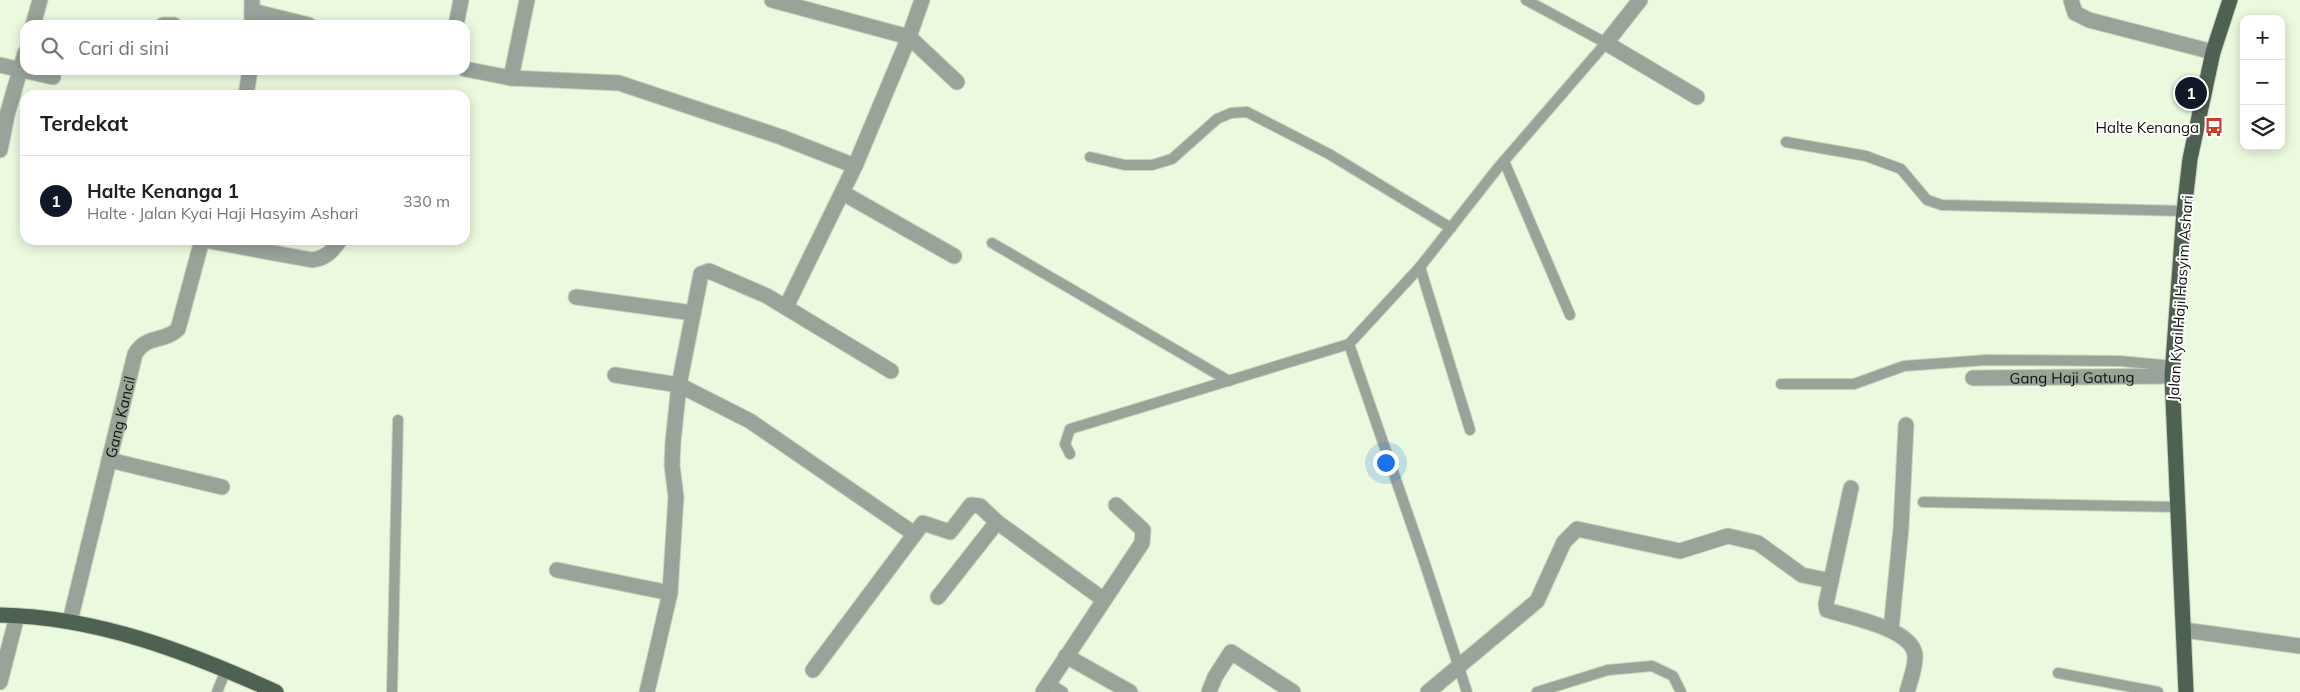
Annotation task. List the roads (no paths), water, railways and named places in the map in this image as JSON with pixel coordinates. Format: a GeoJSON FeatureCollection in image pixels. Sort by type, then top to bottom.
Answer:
{"type":"FeatureCollection","features":[{"type":"Feature","properties":{"kind":"main road","name":"Jalan Kyai Haji Hasyim Ashari"},"geometry":{"type":"LineString","coordinates":[[2186,692],[2172,371],[2184,211],[2190,159],[2213,52],[2230,0]]}},
{"type":"Feature","properties":{"kind":"main road"},"geometry":{"type":"LineString","coordinates":[[0,615],[70,621],[101,627],[146,640],[226,670],[276,692]]}},
{"type":"Feature","properties":{"kind":"street"},"geometry":{"type":"LineString","coordinates":[[34,20],[40,0]]}},
{"type":"Feature","properties":{"kind":"street"},"geometry":{"type":"LineString","coordinates":[[457,20],[462,0]]}},
{"type":"Feature","properties":{"kind":"street"},"geometry":{"type":"LineString","coordinates":[[511,78],[527,0]]}},
{"type":"Feature","properties":{"kind":"street"},"geometry":{"type":"LineString","coordinates":[[772,0],[909,37],[957,82]]}},
{"type":"Feature","properties":{"kind":"street"},"geometry":{"type":"LineString","coordinates":[[786,307],[855,166],[909,37],[922,0]]}},
{"type":"Feature","properties":{"kind":"street"},"geometry":{"type":"LineString","coordinates":[[1640,0],[1606,43],[1697,97]]}},
{"type":"Feature","properties":{"kind":"street"},"geometry":{"type":"LineString","coordinates":[[2071,0],[2075,13],[2089,20],[2213,52]]}},
{"type":"Feature","properties":{"kind":"street"},"geometry":{"type":"LineString","coordinates":[[252,12],[287,20]]}},
{"type":"Feature","properties":{"kind":"street"},"geometry":{"type":"LineString","coordinates":[[0,65],[20,69],[7,115],[0,150]]}},
{"type":"Feature","properties":{"kind":"street"},"geometry":{"type":"LineString","coordinates":[[470,70],[511,78],[609,82],[625,85],[781,138],[855,166]]}},
{"type":"Feature","properties":{"kind":"street"},"geometry":{"type":"LineString","coordinates":[[45,75],[53,77]]}},
{"type":"Feature","properties":{"kind":"street"},"geometry":{"type":"LineString","coordinates":[[247,90],[249,75]]}},
{"type":"Feature","properties":{"kind":"street"},"geometry":{"type":"LineString","coordinates":[[843,192],[954,256]]}},
{"type":"Feature","properties":{"kind":"street","name":"Gang Kancil"},"geometry":{"type":"LineString","coordinates":[[70,621],[135,354],[140,346],[148,341],[171,336],[178,329],[202,245]]}},
{"type":"Feature","properties":{"kind":"street"},"geometry":{"type":"LineString","coordinates":[[230,245],[312,260],[323,258],[336,245]]}},
{"type":"Feature","properties":{"kind":"street"},"geometry":{"type":"LineString","coordinates":[[647,692],[670,593],[676,496],[672,465],[673,442],[679,385],[701,274],[709,271],[767,296],[891,371]]}},
{"type":"Feature","properties":{"kind":"street"},"geometry":{"type":"LineString","coordinates":[[576,296],[693,314]]}},
{"type":"Feature","properties":{"kind":"street","name":"Gang Haji Gatung"},"geometry":{"type":"LineString","coordinates":[[1973,378],[2172,371]]}},
{"type":"Feature","properties":{"kind":"street"},"geometry":{"type":"LineString","coordinates":[[615,374],[679,385],[750,421],[913,533]]}},
{"type":"Feature","properties":{"kind":"street"},"geometry":{"type":"LineString","coordinates":[[1892,630],[1901,528],[1906,432]]}},
{"type":"Feature","properties":{"kind":"street"},"geometry":{"type":"LineString","coordinates":[[109,460],[222,487]]}},
{"type":"Feature","properties":{"kind":"street"},"geometry":{"type":"LineString","coordinates":[[1851,488],[1831,581],[1827,610],[1892,630],[1910,642],[1916,656],[1907,692]]}},
{"type":"Feature","properties":{"kind":"street"},"geometry":{"type":"LineString","coordinates":[[813,670],[923,522],[950,532],[971,505],[980,506],[997,522],[1104,600]]}},
{"type":"Feature","properties":{"kind":"street"},"geometry":{"type":"LineString","coordinates":[[1046,688],[1142,543],[1143,530],[1116,505]]}},
{"type":"Feature","properties":{"kind":"street"},"geometry":{"type":"LineString","coordinates":[[938,597],[997,522]]}},
{"type":"Feature","properties":{"kind":"street"},"geometry":{"type":"LineString","coordinates":[[1428,692],[1457,666],[1538,601],[1564,542],[1577,529],[1680,551],[1728,536],[1758,543],[1802,575],[1831,581]]}},
{"type":"Feature","properties":{"kind":"street"},"geometry":{"type":"LineString","coordinates":[[557,570],[670,593]]}},
{"type":"Feature","properties":{"kind":"street"},"geometry":{"type":"LineString","coordinates":[[0,682],[17,616]]}},
{"type":"Feature","properties":{"kind":"street"},"geometry":{"type":"LineString","coordinates":[[2184,630],[2300,646]]}},
{"type":"Feature","properties":{"kind":"street"},"geometry":{"type":"LineString","coordinates":[[1209,692],[1231,652],[1292,692]]}},
{"type":"Feature","properties":{"kind":"street"},"geometry":{"type":"LineString","coordinates":[[1066,656],[1130,692]]}},
{"type":"Feature","properties":{"kind":"lane"},"geometry":{"type":"LineString","coordinates":[[1070,454],[1065,444],[1070,429],[1349,344],[1420,267],[1504,161],[1606,43],[1526,0]]}},
{"type":"Feature","properties":{"kind":"lane"},"geometry":{"type":"LineString","coordinates":[[1090,157],[1125,165],[1152,165],[1172,159],[1217,119],[1231,113],[1247,112],[1328,154],[1451,228]]}},
{"type":"Feature","properties":{"kind":"lane"},"geometry":{"type":"LineString","coordinates":[[1786,142],[1866,156],[1901,169],[1926,200],[1942,205],[2184,211]]}},
{"type":"Feature","properties":{"kind":"lane"},"geometry":{"type":"LineString","coordinates":[[1504,161],[1570,315]]}},
{"type":"Feature","properties":{"kind":"lane"},"geometry":{"type":"LineString","coordinates":[[992,243],[1229,381]]}},
{"type":"Feature","properties":{"kind":"lane"},"geometry":{"type":"LineString","coordinates":[[1420,267],[1470,430]]}},
{"type":"Feature","properties":{"kind":"lane"},"geometry":{"type":"LineString","coordinates":[[1349,344],[1424,561],[1466,692]]}},
{"type":"Feature","properties":{"kind":"lane"},"geometry":{"type":"LineString","coordinates":[[1781,384],[1854,384],[1904,366],[1986,360],[2120,361],[2172,371]]}},
{"type":"Feature","properties":{"kind":"lane"},"geometry":{"type":"LineString","coordinates":[[392,692],[398,420]]}},
{"type":"Feature","properties":{"kind":"lane"},"geometry":{"type":"LineString","coordinates":[[1923,502],[2178,508]]}},
{"type":"Feature","properties":{"kind":"lane"},"geometry":{"type":"LineString","coordinates":[[1537,692],[1608,670],[1652,666],[1673,676],[1681,692]]}},
{"type":"Feature","properties":{"kind":"lane"},"geometry":{"type":"LineString","coordinates":[[218,692],[226,670]]}},
{"type":"Feature","properties":{"kind":"lane"},"geometry":{"type":"LineString","coordinates":[[2058,673],[2158,692]]}},
{"type":"Feature","properties":{"kind":"lane"},"geometry":{"type":"LineString","coordinates":[[1046,688],[1063,692]]}},
{"type":"Feature","properties":{"kind":"place","name":"Halte Kenanga 1"},"geometry":{"type":"Point","coordinates":[2191,93]}},
{"type":"Feature","properties":{"kind":"place","name":"Halte Kenanga"},"geometry":{"type":"Point","coordinates":[2214,127]}}]}
